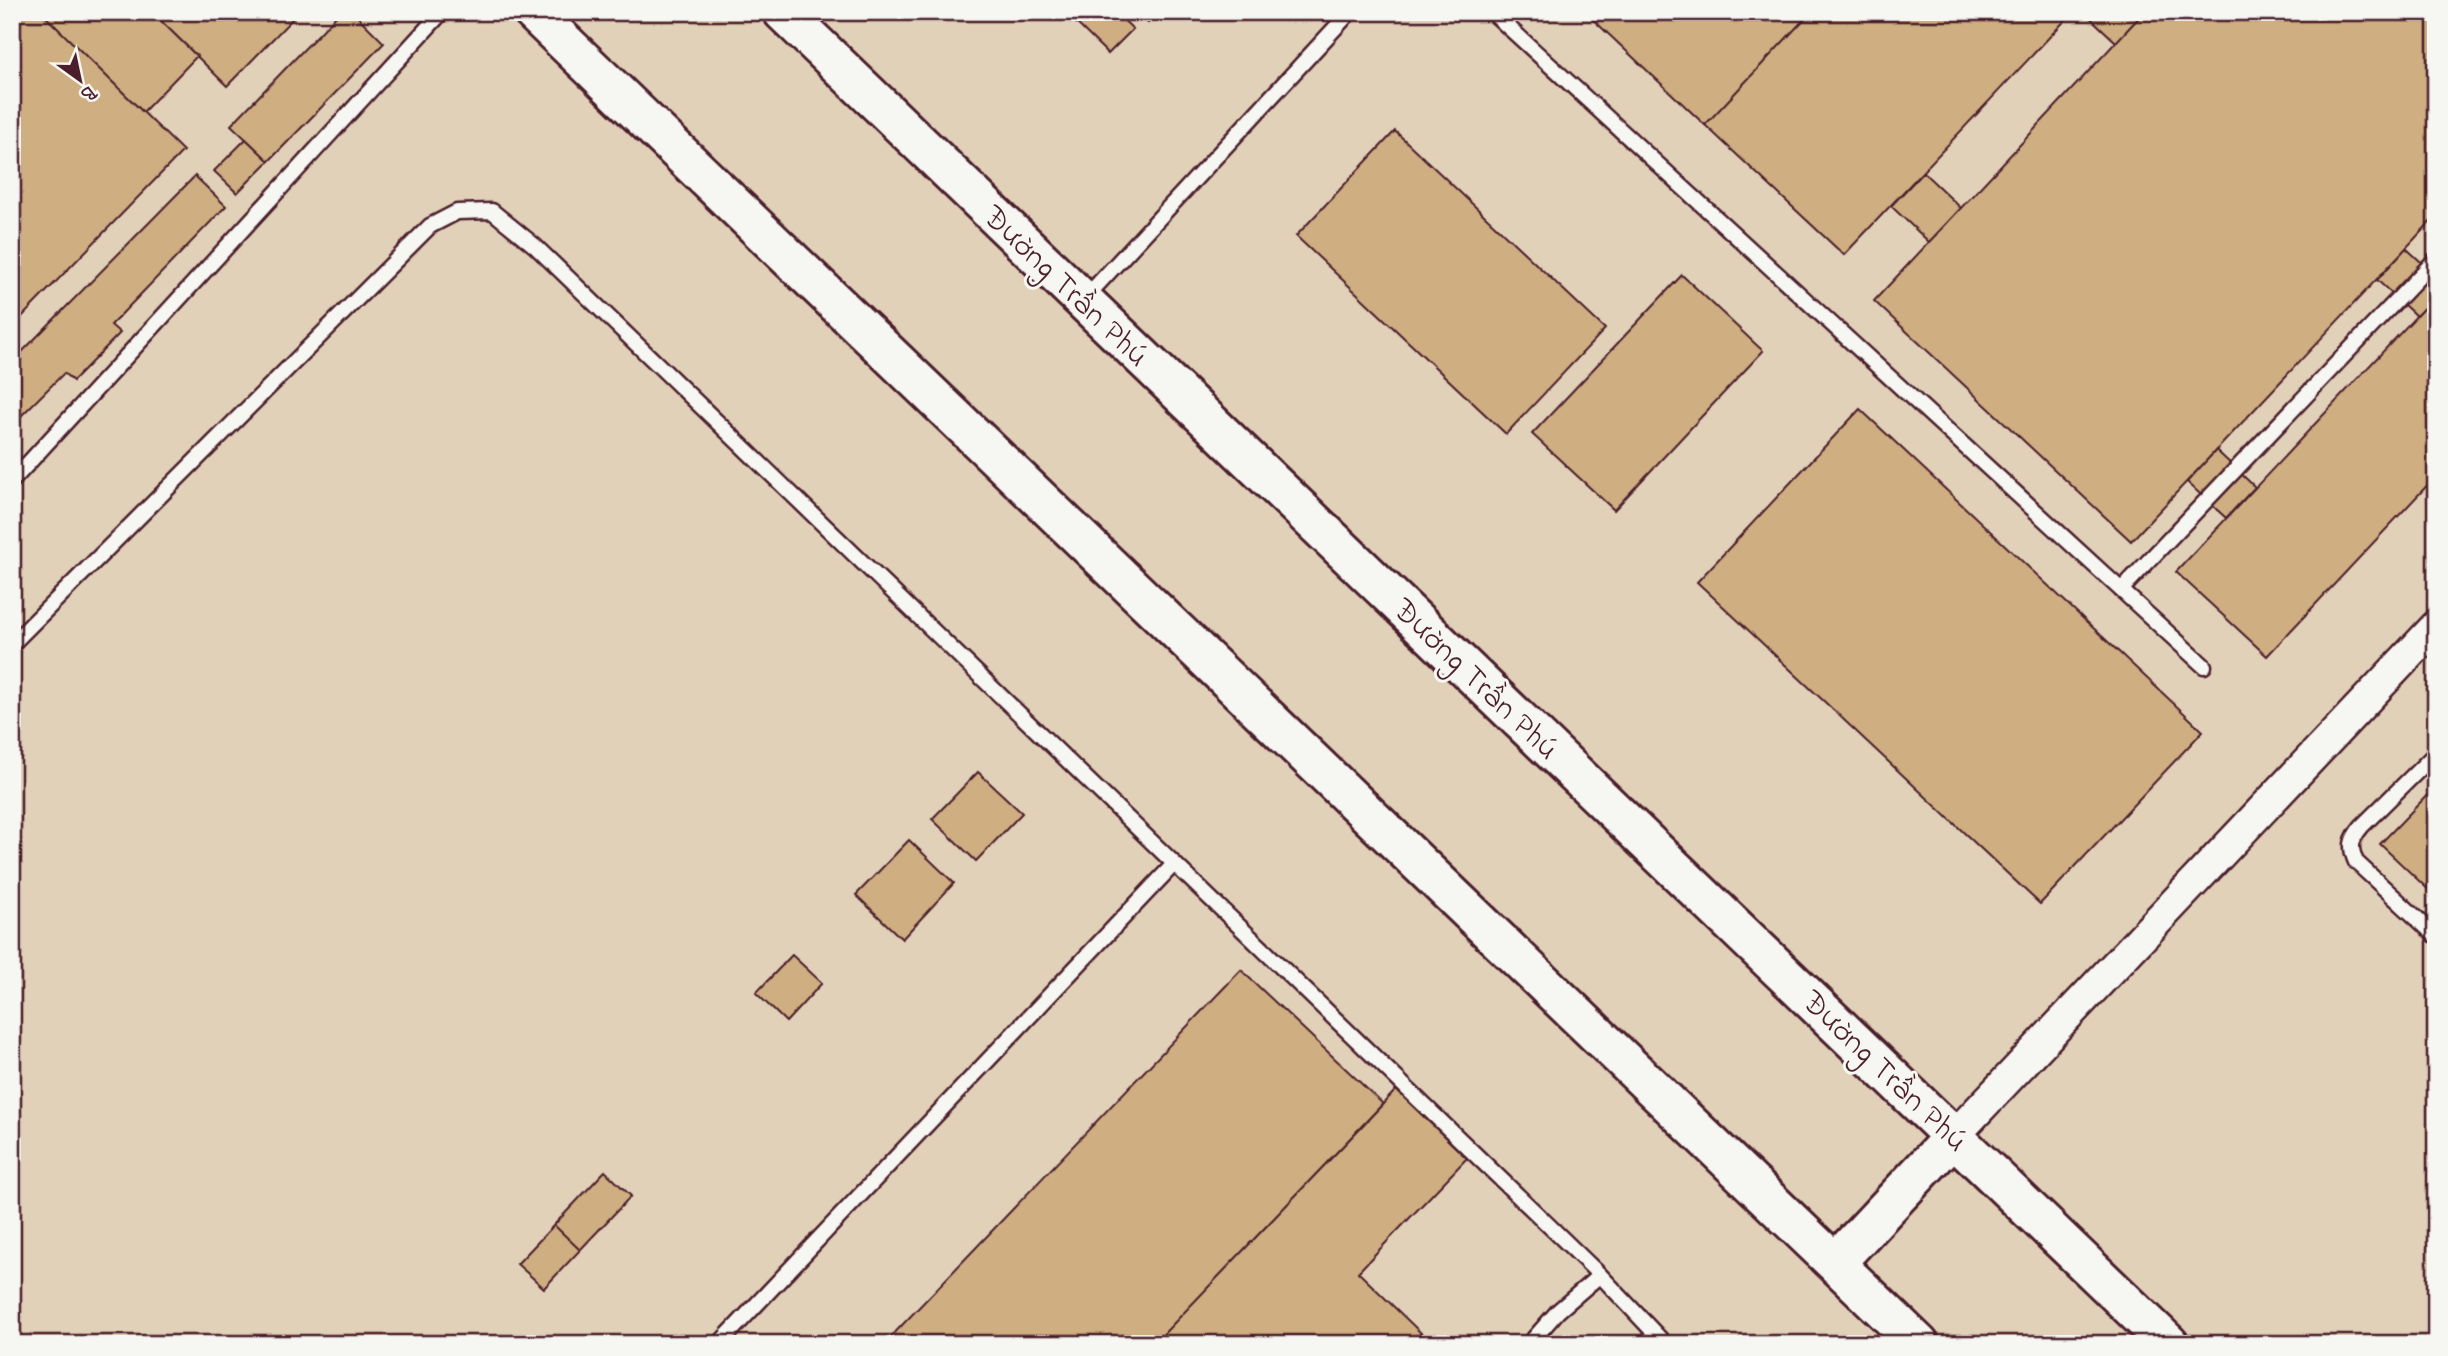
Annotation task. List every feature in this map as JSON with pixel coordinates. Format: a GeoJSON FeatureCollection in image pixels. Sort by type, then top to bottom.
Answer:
{"type":"FeatureCollection","features":[{"type":"Feature","properties":{"kind":"main road"},"geometry":{"type":"LineString","coordinates":[[533,12],[1919,1344]]}},
{"type":"Feature","properties":{"kind":"main road","name":"Đường Trần Phú"},"geometry":{"type":"LineString","coordinates":[[783,12],[2169,1344]]}},
{"type":"Feature","properties":{"kind":"main road"},"geometry":{"type":"LineString","coordinates":[[1835,1263],[1954,1136]]}},
{"type":"Feature","properties":{"kind":"street"},"geometry":{"type":"LineString","coordinates":[[1954,1136],[2436,626]]}},
{"type":"Feature","properties":{"kind":"lane"},"geometry":{"type":"LineString","coordinates":[[12,481],[442,12]]}},
{"type":"Feature","properties":{"kind":"lane"},"geometry":{"type":"LineString","coordinates":[[1083,300],[1350,12]]}},
{"type":"Feature","properties":{"kind":"lane"},"geometry":{"type":"LineString","coordinates":[[1492,12],[2204,666]]}},
{"type":"Feature","properties":{"kind":"lane"},"geometry":{"type":"LineString","coordinates":[[12,644],[430,226],[457,212],[492,211],[535,246],[1600,1275],[1665,1344]]}},
{"type":"Feature","properties":{"kind":"lane"},"geometry":{"type":"LineString","coordinates":[[2121,590],[2436,259]]}},
{"type":"Feature","properties":{"kind":"lane"},"geometry":{"type":"LineString","coordinates":[[2436,753],[2357,832],[2352,838],[2351,851],[2356,862],[2436,936]]}},
{"type":"Feature","properties":{"kind":"lane"},"geometry":{"type":"LineString","coordinates":[[719,1344],[1174,864]]}},
{"type":"Feature","properties":{"kind":"lane"},"geometry":{"type":"LineString","coordinates":[[1528,1344],[1558,1311],[1600,1275]]}},
{"type":"Feature","properties":{"kind":"shaded area"},"geometry":{"type":"Polygon","coordinates":[[[12,12],[2436,12],[2436,1344],[12,1344],[12,12]]]}},
{"type":"Feature","properties":{"kind":"building"},"geometry":{"type":"Polygon","coordinates":[[[12,12],[41,12],[183,151],[12,327],[12,12]]]}},
{"type":"Feature","properties":{"kind":"building"},"geometry":{"type":"Polygon","coordinates":[[[41,12],[152,12],[197,56],[143,112],[41,12]]]}},
{"type":"Feature","properties":{"kind":"building"},"geometry":{"type":"Polygon","coordinates":[[[152,12],[299,12],[227,86],[152,12]]]}},
{"type":"Feature","properties":{"kind":"building"},"geometry":{"type":"Polygon","coordinates":[[[340,12],[353,12],[384,43],[269,161],[231,125],[340,12]]]}},
{"type":"Feature","properties":{"kind":"building"},"geometry":{"type":"Polygon","coordinates":[[[1065,12],[1115,12],[1133,29],[1108,54],[1065,12]]]}},
{"type":"Feature","properties":{"kind":"building"},"geometry":{"type":"Polygon","coordinates":[[[1137,12],[1159,12],[1148,23],[1137,12]]]}},
{"type":"Feature","properties":{"kind":"building"},"geometry":{"type":"Polygon","coordinates":[[[1585,12],[1811,12],[1705,125],[1585,12]]]}},
{"type":"Feature","properties":{"kind":"building"},"geometry":{"type":"Polygon","coordinates":[[[1811,12],[2073,12],[1844,255],[1705,125],[1811,12]]]}},
{"type":"Feature","properties":{"kind":"building"},"geometry":{"type":"Polygon","coordinates":[[[2084,12],[2144,12],[2116,42],[2084,12]]]}},
{"type":"Feature","properties":{"kind":"building"},"geometry":{"type":"Polygon","coordinates":[[[2144,12],[2436,12],[2436,216],[2131,541],[1874,301],[2144,12]]]}},
{"type":"Feature","properties":{"kind":"building"},"geometry":{"type":"Polygon","coordinates":[[[1395,131],[1605,329],[1506,434],[1296,236],[1395,131]]]}},
{"type":"Feature","properties":{"kind":"building"},"geometry":{"type":"Polygon","coordinates":[[[246,139],[269,161],[237,193],[214,171],[246,139]]]}},
{"type":"Feature","properties":{"kind":"building"},"geometry":{"type":"Polygon","coordinates":[[[1923,172],[1961,208],[1929,242],[1891,206],[1923,172]]]}},
{"type":"Feature","properties":{"kind":"building"},"geometry":{"type":"Polygon","coordinates":[[[195,176],[226,206],[111,325],[120,333],[73,381],[64,373],[12,425],[12,362],[195,176]]]}},
{"type":"Feature","properties":{"kind":"building"},"geometry":{"type":"Polygon","coordinates":[[[2406,248],[2436,276],[2436,295],[2416,316],[2377,280],[2406,248]]]}},
{"type":"Feature","properties":{"kind":"building"},"geometry":{"type":"Polygon","coordinates":[[[1682,275],[1763,351],[1614,510],[1532,434],[1682,275]]]}},
{"type":"Feature","properties":{"kind":"building"},"geometry":{"type":"Polygon","coordinates":[[[2436,295],[2436,476],[2267,656],[2176,572],[2436,295]]]}},
{"type":"Feature","properties":{"kind":"building"},"geometry":{"type":"Polygon","coordinates":[[[1860,409],[2203,731],[2040,904],[1697,582],[1860,409]]]}},
{"type":"Feature","properties":{"kind":"building"},"geometry":{"type":"Polygon","coordinates":[[[2216,450],[2255,487],[2226,518],[2187,482],[2216,450]]]}},
{"type":"Feature","properties":{"kind":"building"},"geometry":{"type":"Polygon","coordinates":[[[978,772],[1022,813],[976,861],[932,819],[978,772]]]}},
{"type":"Feature","properties":{"kind":"building"},"geometry":{"type":"Polygon","coordinates":[[[2436,786],[2436,897],[2380,844],[2436,786]]]}},
{"type":"Feature","properties":{"kind":"building"},"geometry":{"type":"Polygon","coordinates":[[[909,840],[954,883],[902,939],[856,895],[909,840]]]}},
{"type":"Feature","properties":{"kind":"building"},"geometry":{"type":"Polygon","coordinates":[[[792,955],[822,983],[786,1022],[756,993],[792,955]]]}},
{"type":"Feature","properties":{"kind":"building"},"geometry":{"type":"Polygon","coordinates":[[[1241,970],[1383,1104],[1154,1344],[884,1344],[1241,970]]]}},
{"type":"Feature","properties":{"kind":"building"},"geometry":{"type":"Polygon","coordinates":[[[1396,1090],[1467,1158],[1358,1272],[1421,1333],[1411,1344],[1154,1344],[1396,1090]]]}},
{"type":"Feature","properties":{"kind":"building"},"geometry":{"type":"Polygon","coordinates":[[[605,1171],[631,1196],[580,1250],[554,1225],[605,1171]]]}},
{"type":"Feature","properties":{"kind":"building"},"geometry":{"type":"Polygon","coordinates":[[[554,1225],[580,1250],[544,1288],[517,1264],[554,1225]]]}}]}
